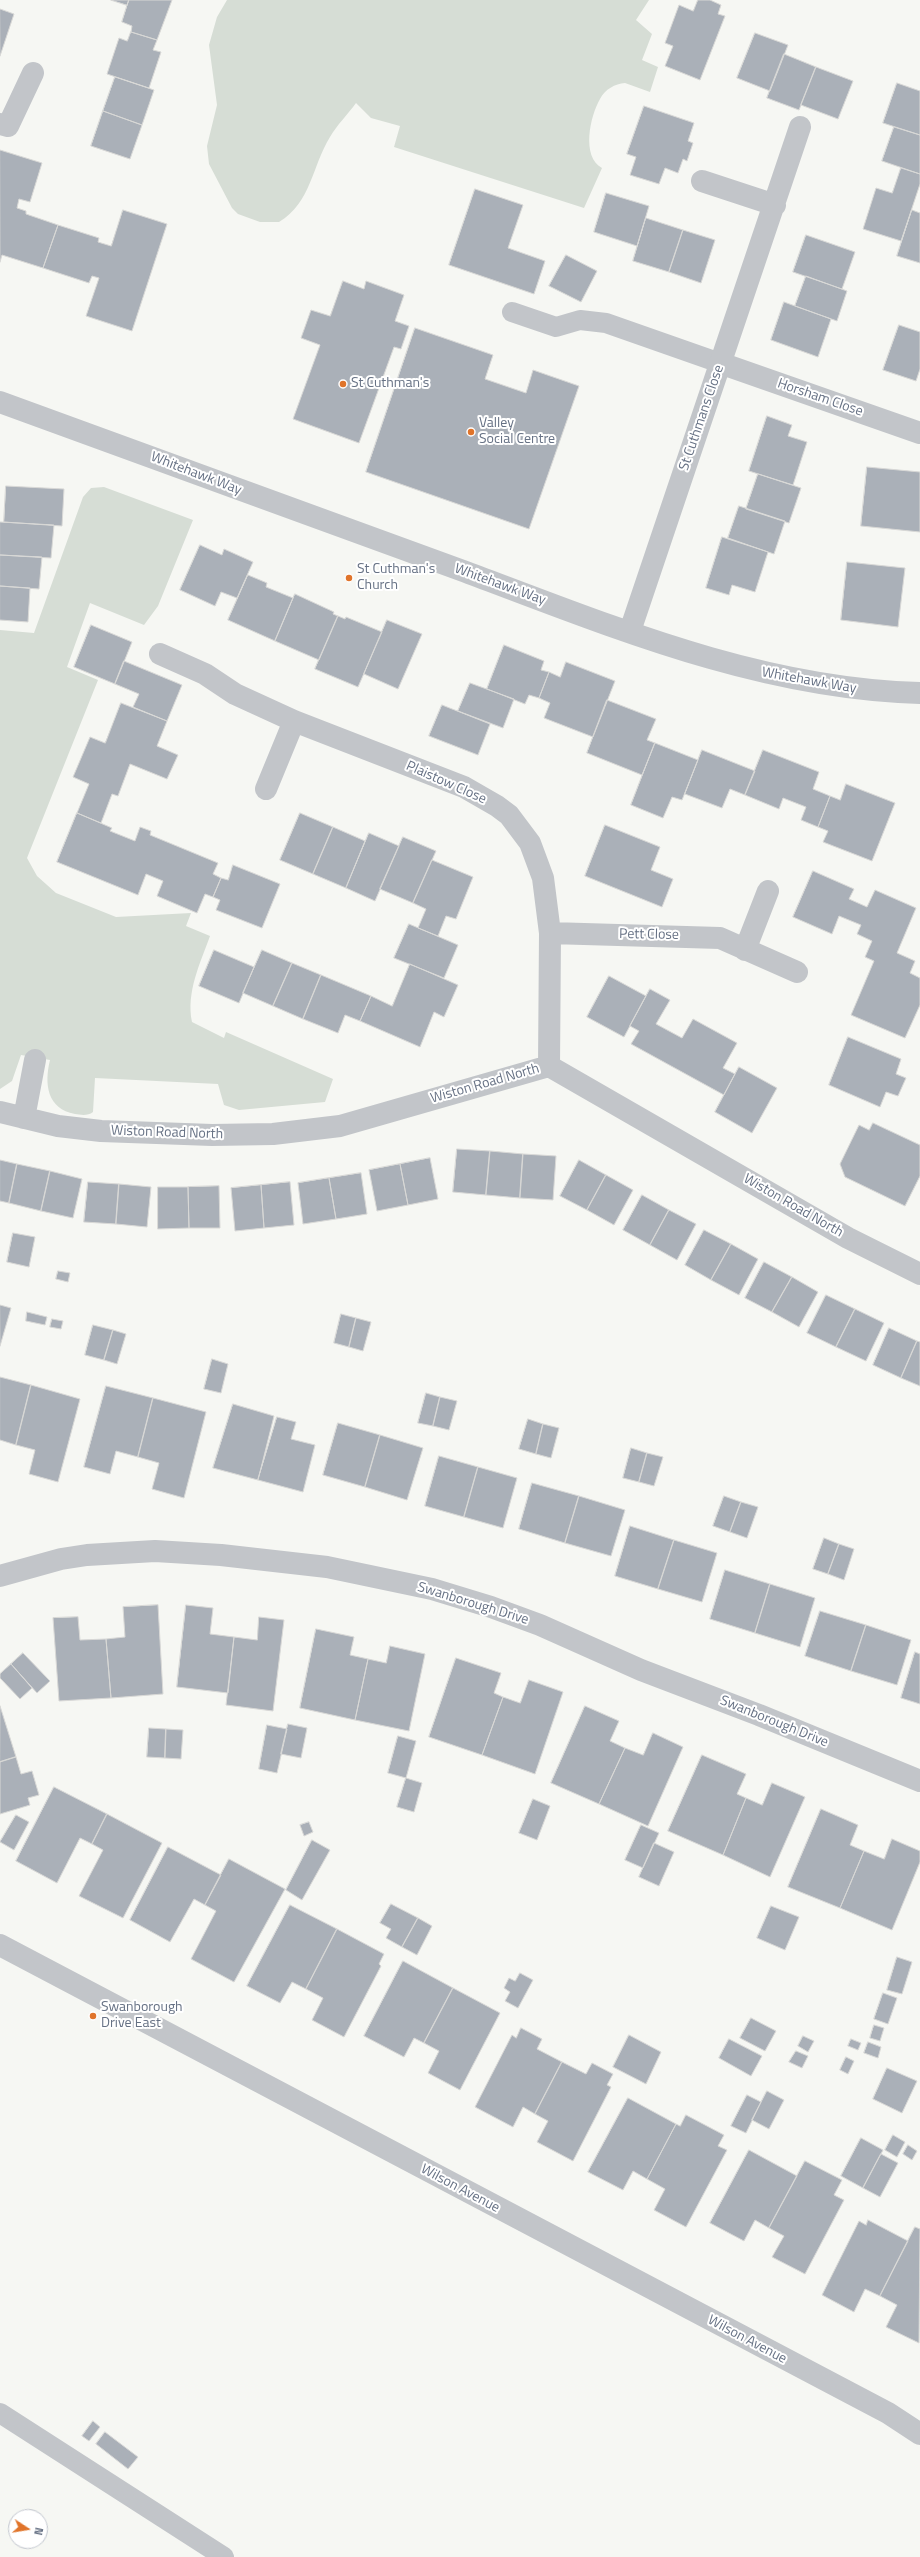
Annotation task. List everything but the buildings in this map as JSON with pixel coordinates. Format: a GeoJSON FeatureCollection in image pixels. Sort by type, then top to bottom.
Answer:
{"type":"FeatureCollection","features":[{"type":"Feature","properties":{"kind":"street"},"geometry":{"type":"LineString","coordinates":[[0,124],[8,126],[33,73]]}},
{"type":"Feature","properties":{"kind":"street","name":"St Cuthmans Close"},"geometry":{"type":"LineString","coordinates":[[630,631],[775,205],[800,127]]}},
{"type":"Feature","properties":{"kind":"street"},"geometry":{"type":"LineString","coordinates":[[702,181],[775,205]]}},
{"type":"Feature","properties":{"kind":"street","name":"Horsham Close"},"geometry":{"type":"LineString","coordinates":[[720,363],[920,434]]}},
{"type":"Feature","properties":{"kind":"street","name":"Whitehawk Way"},"geometry":{"type":"LineString","coordinates":[[0,402],[630,631],[756,672],[826,686],[920,693]]}},
{"type":"Feature","properties":{"kind":"street","name":"Plaistow Close"},"geometry":{"type":"LineString","coordinates":[[160,654],[205,674],[235,694],[294,721],[464,787],[497,806],[509,815],[520,827],[538,859],[543,878],[550,933],[549,1066]]}},
{"type":"Feature","properties":{"kind":"street"},"geometry":{"type":"LineString","coordinates":[[266,789],[294,721]]}},
{"type":"Feature","properties":{"kind":"street"},"geometry":{"type":"LineString","coordinates":[[745,950],[768,891]]}},
{"type":"Feature","properties":{"kind":"street","name":"Pett Close"},"geometry":{"type":"LineString","coordinates":[[550,933],[720,938],[797,972]]}},
{"type":"Feature","properties":{"kind":"street"},"geometry":{"type":"LineString","coordinates":[[24,1118],[35,1060]]}},
{"type":"Feature","properties":{"kind":"street","name":"Wiston Road North"},"geometry":{"type":"LineString","coordinates":[[0,1112],[58,1126],[108,1132],[212,1136],[273,1134],[340,1126],[549,1066],[848,1238],[920,1274]]}},
{"type":"Feature","properties":{"kind":"street","name":"Swanborough Drive"},"geometry":{"type":"LineString","coordinates":[[0,1576],[61,1559],[87,1555],[156,1551],[221,1555],[327,1567],[432,1589],[492,1607],[540,1625],[641,1670],[759,1714],[920,1781]]}},
{"type":"Feature","properties":{"kind":"street","name":"Wilson Avenue"},"geometry":{"type":"LineString","coordinates":[[0,1944],[888,2413],[920,2434]]}},
{"type":"Feature","properties":{"kind":"lane"},"geometry":{"type":"LineString","coordinates":[[512,312],[556,327],[580,320],[606,323],[720,363]]}},
{"type":"Feature","properties":{"kind":"lane"},"geometry":{"type":"LineString","coordinates":[[0,2413],[224,2557]]}},
{"type":"Feature","properties":{"kind":"shaded area"},"geometry":{"type":"Polygon","coordinates":[[[227,0],[649,0],[636,20],[652,34],[642,60],[658,67],[650,92],[625,83],[605,92],[596,106],[589,136],[591,155],[595,163],[602,168],[584,208],[394,147],[400,126],[371,118],[356,103],[330,137],[310,183],[298,205],[290,214],[279,222],[260,222],[238,214],[232,208],[209,164],[207,146],[217,105],[209,45],[217,17],[227,0]]]}},
{"type":"Feature","properties":{"kind":"shaded area"},"geometry":{"type":"Polygon","coordinates":[[[104,487],[193,520],[158,606],[144,625],[90,603],[67,667],[98,680],[27,858],[37,876],[56,893],[116,917],[191,913],[186,926],[210,936],[192,989],[192,1022],[224,1038],[226,1032],[333,1079],[325,1102],[239,1110],[224,1105],[218,1084],[95,1078],[93,1112],[87,1115],[82,1115],[66,1111],[58,1107],[53,1101],[47,1078],[50,1060],[21,1055],[12,1081],[0,1089],[0,630],[34,633],[83,497],[91,488],[104,487]]]}},
{"type":"Feature","properties":{"kind":"place","name":"St Cuthman's"},"geometry":{"type":"Point","coordinates":[343,384]}},
{"type":"Feature","properties":{"kind":"place","name":"Valley Social Centre"},"geometry":{"type":"Point","coordinates":[471,432]}},
{"type":"Feature","properties":{"kind":"place","name":"St Cuthman's Church"},"geometry":{"type":"Point","coordinates":[349,578]}},
{"type":"Feature","properties":{"kind":"place","name":"Swanborough Drive East"},"geometry":{"type":"Point","coordinates":[93,2016]}}]}
